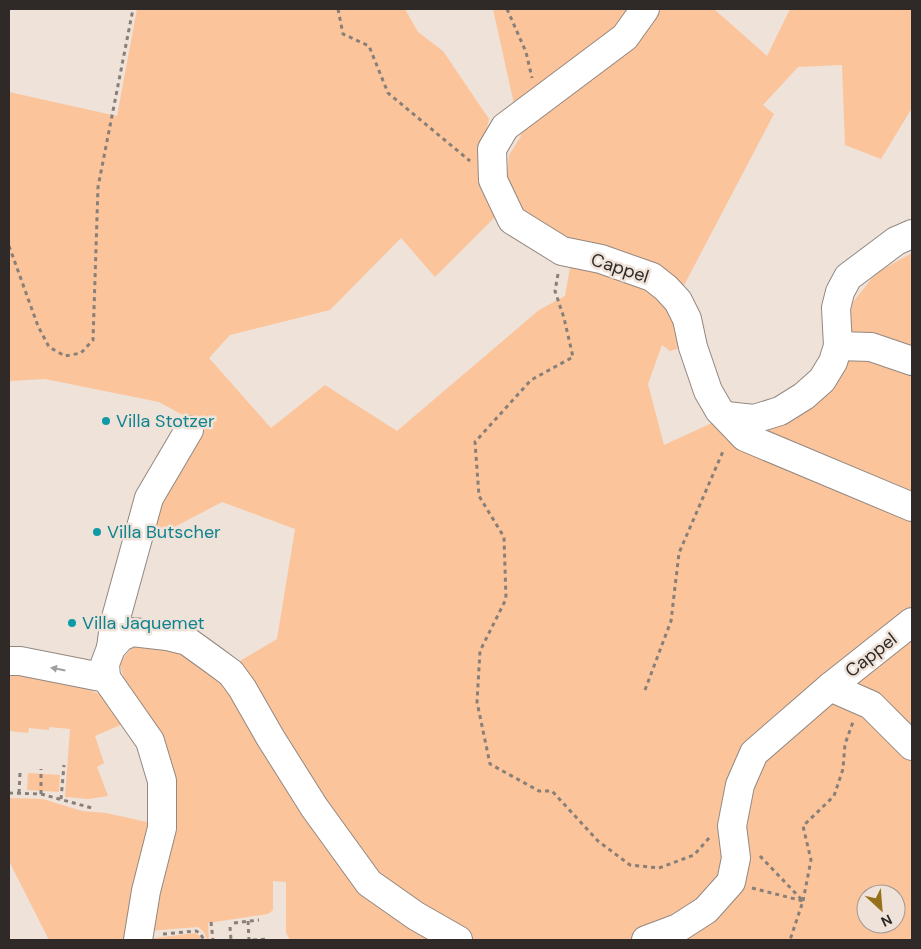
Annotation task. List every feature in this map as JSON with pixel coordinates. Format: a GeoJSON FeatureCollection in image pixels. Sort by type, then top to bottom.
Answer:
{"type":"FeatureCollection","features":[{"type":"Feature","properties":{"kind":"street","name":"Cappel"},"geometry":{"type":"LineString","coordinates":[[645,9],[625,37],[505,127],[492,149],[493,180],[512,220],[562,251],[601,259],[644,274],[652,277],[666,288],[678,301],[687,319],[708,391],[719,410],[745,437],[912,507]]}},
{"type":"Feature","properties":{"kind":"street"},"geometry":{"type":"LineString","coordinates":[[730,421],[754,418],[780,411],[804,396],[822,380],[833,362],[838,346],[836,308],[840,292],[848,277],[896,241],[912,234]]}},
{"type":"Feature","properties":{"kind":"street"},"geometry":{"type":"LineString","coordinates":[[838,346],[871,347],[912,361]]}},
{"type":"Feature","properties":{"kind":"street"},"geometry":{"type":"LineString","coordinates":[[147,937],[146,891],[162,828],[162,781],[150,741],[106,678],[105,664],[111,648],[114,625],[149,498],[189,430]]}},
{"type":"Feature","properties":{"kind":"street","name":"Cappel"},"geometry":{"type":"LineString","coordinates":[[731,882],[736,858],[732,826],[740,785],[754,753],[830,688],[912,622]]}},
{"type":"Feature","properties":{"kind":"street"},"geometry":{"type":"LineString","coordinates":[[111,648],[120,637],[132,632],[167,636],[187,641],[230,673],[242,688],[270,738],[314,807],[369,883],[416,916],[458,940]]}},
{"type":"Feature","properties":{"kind":"street"},"geometry":{"type":"LineString","coordinates":[[9,661],[20,661],[106,678]]}},
{"type":"Feature","properties":{"kind":"street"},"geometry":{"type":"LineString","coordinates":[[830,688],[871,705],[912,746]]}},
{"type":"Feature","properties":{"kind":"street"},"geometry":{"type":"LineString","coordinates":[[646,940],[678,928],[706,910],[731,882]]}},
{"type":"Feature","properties":{"kind":"path"},"geometry":{"type":"LineString","coordinates":[[9,246],[38,326],[49,347],[65,356],[81,353],[93,340],[98,187],[133,9]]}},
{"type":"Feature","properties":{"kind":"path"},"geometry":{"type":"LineString","coordinates":[[338,9],[343,34],[369,46],[388,93],[493,180]]}},
{"type":"Feature","properties":{"kind":"path"},"geometry":{"type":"LineString","coordinates":[[507,9],[526,52],[532,74],[530,108]]}},
{"type":"Feature","properties":{"kind":"path"},"geometry":{"type":"LineString","coordinates":[[562,251],[555,291],[564,318],[573,357],[531,380],[475,442],[479,496],[504,537],[506,599],[480,651],[477,702],[490,764],[539,791],[552,790],[598,841],[630,865],[659,868],[694,855],[714,832],[732,826]]}},
{"type":"Feature","properties":{"kind":"path"},"geometry":{"type":"LineString","coordinates":[[645,690],[671,621],[679,553],[730,421]]}},
{"type":"Feature","properties":{"kind":"path"},"geometry":{"type":"LineString","coordinates":[[790,940],[803,901],[811,860],[803,826],[834,796],[843,768],[845,744],[861,701]]}},
{"type":"Feature","properties":{"kind":"path"},"geometry":{"type":"LineString","coordinates":[[61,799],[64,765]]}},
{"type":"Feature","properties":{"kind":"path"},"geometry":{"type":"LineString","coordinates":[[40,794],[41,769]]}},
{"type":"Feature","properties":{"kind":"path"},"geometry":{"type":"LineString","coordinates":[[19,793],[20,772]]}},
{"type":"Feature","properties":{"kind":"path"},"geometry":{"type":"LineString","coordinates":[[9,792],[40,794],[92,808]]}},
{"type":"Feature","properties":{"kind":"path"},"geometry":{"type":"LineString","coordinates":[[758,853],[803,901]]}},
{"type":"Feature","properties":{"kind":"path"},"geometry":{"type":"LineString","coordinates":[[731,882],[803,901]]}},
{"type":"Feature","properties":{"kind":"path"},"geometry":{"type":"LineString","coordinates":[[234,923],[259,920]]}},
{"type":"Feature","properties":{"kind":"path"},"geometry":{"type":"LineString","coordinates":[[248,921],[249,940]]}},
{"type":"Feature","properties":{"kind":"path"},"geometry":{"type":"LineString","coordinates":[[212,922],[213,940]]}},
{"type":"Feature","properties":{"kind":"path"},"geometry":{"type":"LineString","coordinates":[[230,927],[231,940]]}},
{"type":"Feature","properties":{"kind":"path"},"geometry":{"type":"LineString","coordinates":[[147,937],[196,931],[200,933],[204,940]]}},
{"type":"Feature","properties":{"kind":"path"},"geometry":{"type":"LineString","coordinates":[[253,940],[268,939]]}},
{"type":"Feature","properties":{"kind":"shaded area"},"geometry":{"type":"Polygon","coordinates":[[[137,9],[405,9],[418,32],[443,51],[489,119],[481,156],[497,215],[435,277],[401,238],[330,310],[230,335],[209,358],[271,428],[325,385],[397,431],[539,310],[565,296],[571,262],[654,286],[687,346],[670,351],[662,345],[648,384],[664,445],[714,422],[833,382],[853,302],[876,273],[912,253],[912,940],[290,940],[286,933],[286,882],[273,881],[273,910],[268,914],[208,923],[209,940],[207,940],[204,932],[198,927],[148,931],[171,798],[124,680],[120,663],[136,645],[152,641],[162,643],[182,652],[218,674],[277,639],[295,529],[222,502],[144,543],[153,504],[199,424],[159,402],[45,379],[9,381],[9,92],[117,116],[137,9]]]}},
{"type":"Feature","properties":{"kind":"shaded area"},"geometry":{"type":"Polygon","coordinates":[[[493,9],[714,9],[767,56],[790,9],[912,9],[912,108],[881,159],[845,145],[842,65],[798,67],[763,105],[774,114],[681,291],[573,243],[526,216],[511,193],[507,175],[509,155],[521,136],[493,9]]]}},
{"type":"Feature","properties":{"kind":"shaded area"},"geometry":{"type":"Polygon","coordinates":[[[9,672],[87,689],[109,698],[125,723],[95,736],[104,763],[97,767],[108,796],[88,799],[65,797],[70,729],[49,727],[49,730],[29,728],[28,733],[9,731],[9,672]]]}},
{"type":"Feature","properties":{"kind":"shaded area"},"geometry":{"type":"Polygon","coordinates":[[[28,773],[60,775],[59,792],[27,790],[28,773]]]}},
{"type":"Feature","properties":{"kind":"shaded area"},"geometry":{"type":"Polygon","coordinates":[[[9,798],[43,799],[82,811],[106,813],[156,824],[132,940],[49,940],[9,861],[9,798]]]}},
{"type":"Feature","properties":{"kind":"shaded area"},"geometry":{"type":"Polygon","coordinates":[[[195,933],[202,940],[146,940],[147,939],[195,933]]]}},
{"type":"Feature","properties":{"kind":"place","name":"Villa Stotzer"},"geometry":{"type":"Point","coordinates":[106,421]}},
{"type":"Feature","properties":{"kind":"place","name":"Villa Butscher"},"geometry":{"type":"Point","coordinates":[97,532]}},
{"type":"Feature","properties":{"kind":"place","name":"Villa Jaquemet"},"geometry":{"type":"Point","coordinates":[72,623]}}]}
